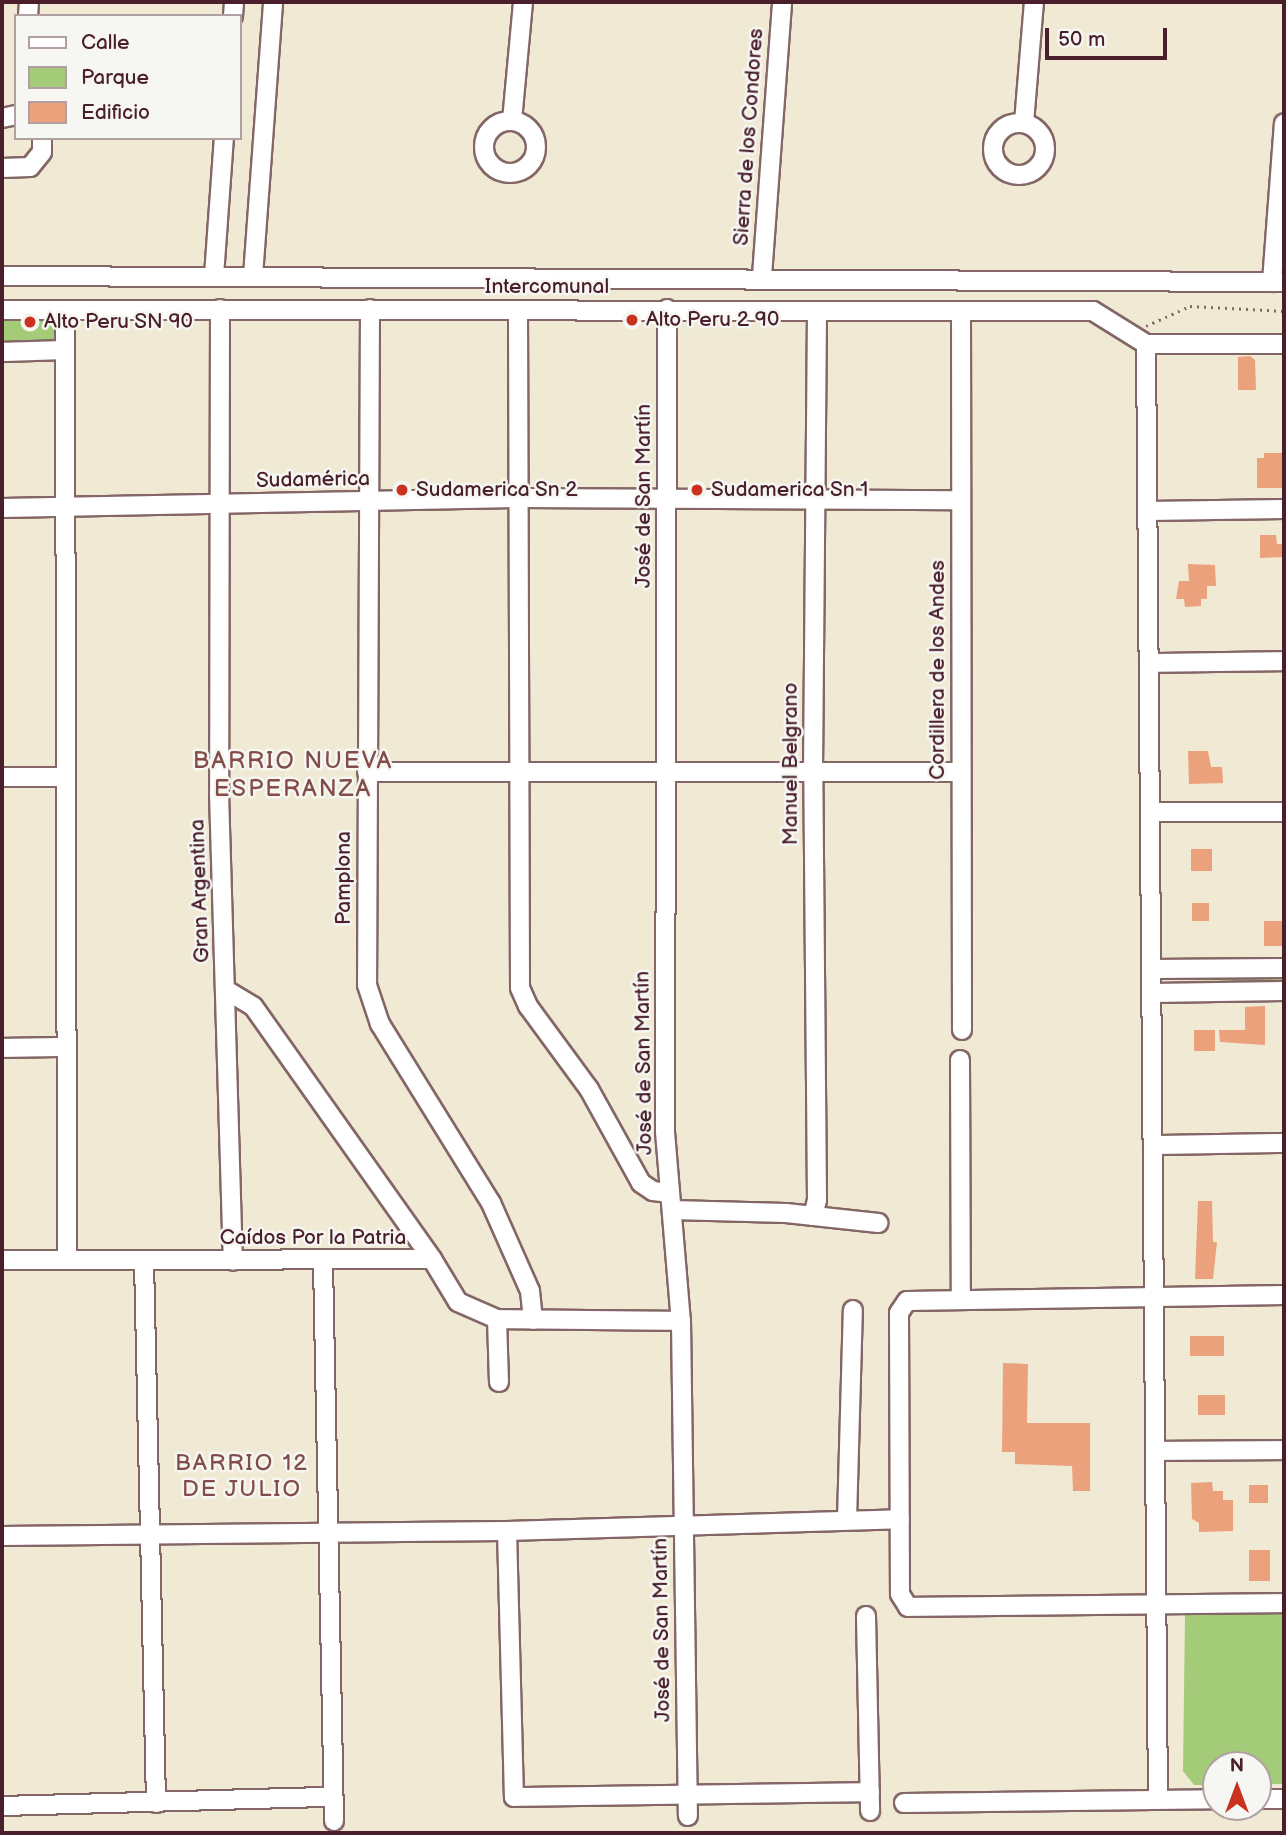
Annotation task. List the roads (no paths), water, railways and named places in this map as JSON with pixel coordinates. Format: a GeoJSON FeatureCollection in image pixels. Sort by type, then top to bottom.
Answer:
{"type":"FeatureCollection","features":[{"type":"Feature","properties":{"kind":"street"},"geometry":{"type":"LineString","coordinates":[[253,276],[272,2]]}},
{"type":"Feature","properties":{"kind":"street"},"geometry":{"type":"LineString","coordinates":[[512,121],[523,2]]}},
{"type":"Feature","properties":{"kind":"street","name":"Sierra de los Condores"},"geometry":{"type":"LineString","coordinates":[[762,276],[782,2]]}},
{"type":"Feature","properties":{"kind":"street"},"geometry":{"type":"LineString","coordinates":[[1024,123],[1034,2]]}},
{"type":"Feature","properties":{"kind":"street"},"geometry":{"type":"LineString","coordinates":[[2,276],[762,276],[1278,282],[1284,122]]}},
{"type":"Feature","properties":{"kind":"street"},"geometry":{"type":"LineString","coordinates":[[2,168],[30,167],[42,152],[42,140]]}},
{"type":"Feature","properties":{"kind":"street"},"geometry":{"type":"LineString","coordinates":[[214,276],[224,140]]}},
{"type":"Feature","properties":{"kind":"street","name":"Gran Argentina"},"geometry":{"type":"LineString","coordinates":[[220,309],[219,793],[233,1261]]}},
{"type":"Feature","properties":{"kind":"street","name":"Pamplona"},"geometry":{"type":"LineString","coordinates":[[370,309],[366,962],[372,1003],[380,1024],[491,1202],[530,1291],[533,1320]]}},
{"type":"Feature","properties":{"kind":"street","name":"José de San Martín"},"geometry":{"type":"LineString","coordinates":[[667,309],[666,1132],[681,1321],[688,1816]]}},
{"type":"Feature","properties":{"kind":"street","name":"Intercomunal"},"geometry":{"type":"LineString","coordinates":[[2,310],[1093,311],[1146,344]]}},
{"type":"Feature","properties":{"kind":"street"},"geometry":{"type":"LineString","coordinates":[[65,310],[67,1259]]}},
{"type":"Feature","properties":{"kind":"street"},"geometry":{"type":"LineString","coordinates":[[518,310],[516,771],[520,988],[527,1006],[589,1089],[641,1183],[653,1191],[671,1202],[878,1223]]}},
{"type":"Feature","properties":{"kind":"street","name":"Manuel Belgrano"},"geometry":{"type":"LineString","coordinates":[[813,1216],[817,1200],[813,500],[817,311]]}},
{"type":"Feature","properties":{"kind":"street","name":"Cordillera de los Andes"},"geometry":{"type":"LineString","coordinates":[[961,311],[962,1030]]}},
{"type":"Feature","properties":{"kind":"street"},"geometry":{"type":"LineString","coordinates":[[1158,1799],[1146,344],[1284,344]]}},
{"type":"Feature","properties":{"kind":"street"},"geometry":{"type":"LineString","coordinates":[[2,352],[64,350]]}},
{"type":"Feature","properties":{"kind":"street","name":"Sudamérica"},"geometry":{"type":"LineString","coordinates":[[2,508],[519,498],[961,500]]}},
{"type":"Feature","properties":{"kind":"street"},"geometry":{"type":"LineString","coordinates":[[1148,511],[1284,509]]}},
{"type":"Feature","properties":{"kind":"street"},"geometry":{"type":"LineString","coordinates":[[1149,663],[1284,661]]}},
{"type":"Feature","properties":{"kind":"street"},"geometry":{"type":"LineString","coordinates":[[367,772],[960,772]]}},
{"type":"Feature","properties":{"kind":"street"},"geometry":{"type":"LineString","coordinates":[[2,778],[66,777]]}},
{"type":"Feature","properties":{"kind":"street"},"geometry":{"type":"LineString","coordinates":[[1150,812],[1284,812]]}},
{"type":"Feature","properties":{"kind":"street"},"geometry":{"type":"LineString","coordinates":[[1152,970],[1284,968]]}},
{"type":"Feature","properties":{"kind":"street"},"geometry":{"type":"LineString","coordinates":[[226,990],[253,1006],[432,1259]]}},
{"type":"Feature","properties":{"kind":"street"},"geometry":{"type":"LineString","coordinates":[[1152,993],[1284,991]]}},
{"type":"Feature","properties":{"kind":"street"},"geometry":{"type":"LineString","coordinates":[[2,1048],[66,1047]]}},
{"type":"Feature","properties":{"kind":"street"},"geometry":{"type":"LineString","coordinates":[[960,1060],[961,1298]]}},
{"type":"Feature","properties":{"kind":"street"},"geometry":{"type":"LineString","coordinates":[[1153,1145],[1284,1143]]}},
{"type":"Feature","properties":{"kind":"street","name":"Caídos Por la Patria"},"geometry":{"type":"LineString","coordinates":[[2,1260],[323,1262],[432,1259],[458,1302],[497,1319],[681,1321]]}},
{"type":"Feature","properties":{"kind":"street"},"geometry":{"type":"LineString","coordinates":[[144,1261],[156,1803]]}},
{"type":"Feature","properties":{"kind":"street"},"geometry":{"type":"LineString","coordinates":[[323,1262],[334,1821]]}},
{"type":"Feature","properties":{"kind":"street"},"geometry":{"type":"LineString","coordinates":[[1284,1295],[961,1298],[907,1301],[899,1313],[900,1594],[908,1607],[1284,1603]]}},
{"type":"Feature","properties":{"kind":"street"},"geometry":{"type":"LineString","coordinates":[[847,1520],[853,1310]]}},
{"type":"Feature","properties":{"kind":"street"},"geometry":{"type":"LineString","coordinates":[[497,1319],[499,1382]]}},
{"type":"Feature","properties":{"kind":"street"},"geometry":{"type":"LineString","coordinates":[[1156,1451],[1284,1450]]}},
{"type":"Feature","properties":{"kind":"street"},"geometry":{"type":"LineString","coordinates":[[2,1536],[507,1531],[900,1519]]}},
{"type":"Feature","properties":{"kind":"street"},"geometry":{"type":"LineString","coordinates":[[507,1531],[514,1797],[870,1792]]}},
{"type":"Feature","properties":{"kind":"street"},"geometry":{"type":"LineString","coordinates":[[866,1616],[870,1811]]}},
{"type":"Feature","properties":{"kind":"street"},"geometry":{"type":"LineString","coordinates":[[2,1806],[332,1797]]}},
{"type":"Feature","properties":{"kind":"street"},"geometry":{"type":"LineString","coordinates":[[904,1803],[1202,1799]]}},
{"type":"Feature","properties":{"kind":"place","name":"Alto Peru 2 90"},"geometry":{"type":"Point","coordinates":[632,320]}},
{"type":"Feature","properties":{"kind":"place","name":"Alto Peru SN 90"},"geometry":{"type":"Point","coordinates":[30,322]}},
{"type":"Feature","properties":{"kind":"place","name":"Sudamerica Sn 2"},"geometry":{"type":"Point","coordinates":[402,490]}},
{"type":"Feature","properties":{"kind":"place","name":"Sudamerica Sn 1"},"geometry":{"type":"Point","coordinates":[697,490]}},
{"type":"Feature","properties":{"kind":"district","name":"BARRIO NUEVA ESPERANZA"},"geometry":{"type":"Point","coordinates":[293,775]}},
{"type":"Feature","properties":{"kind":"district","name":"BARRIO 12 DE JULIO"},"geometry":{"type":"Point","coordinates":[242,1476]}}]}
